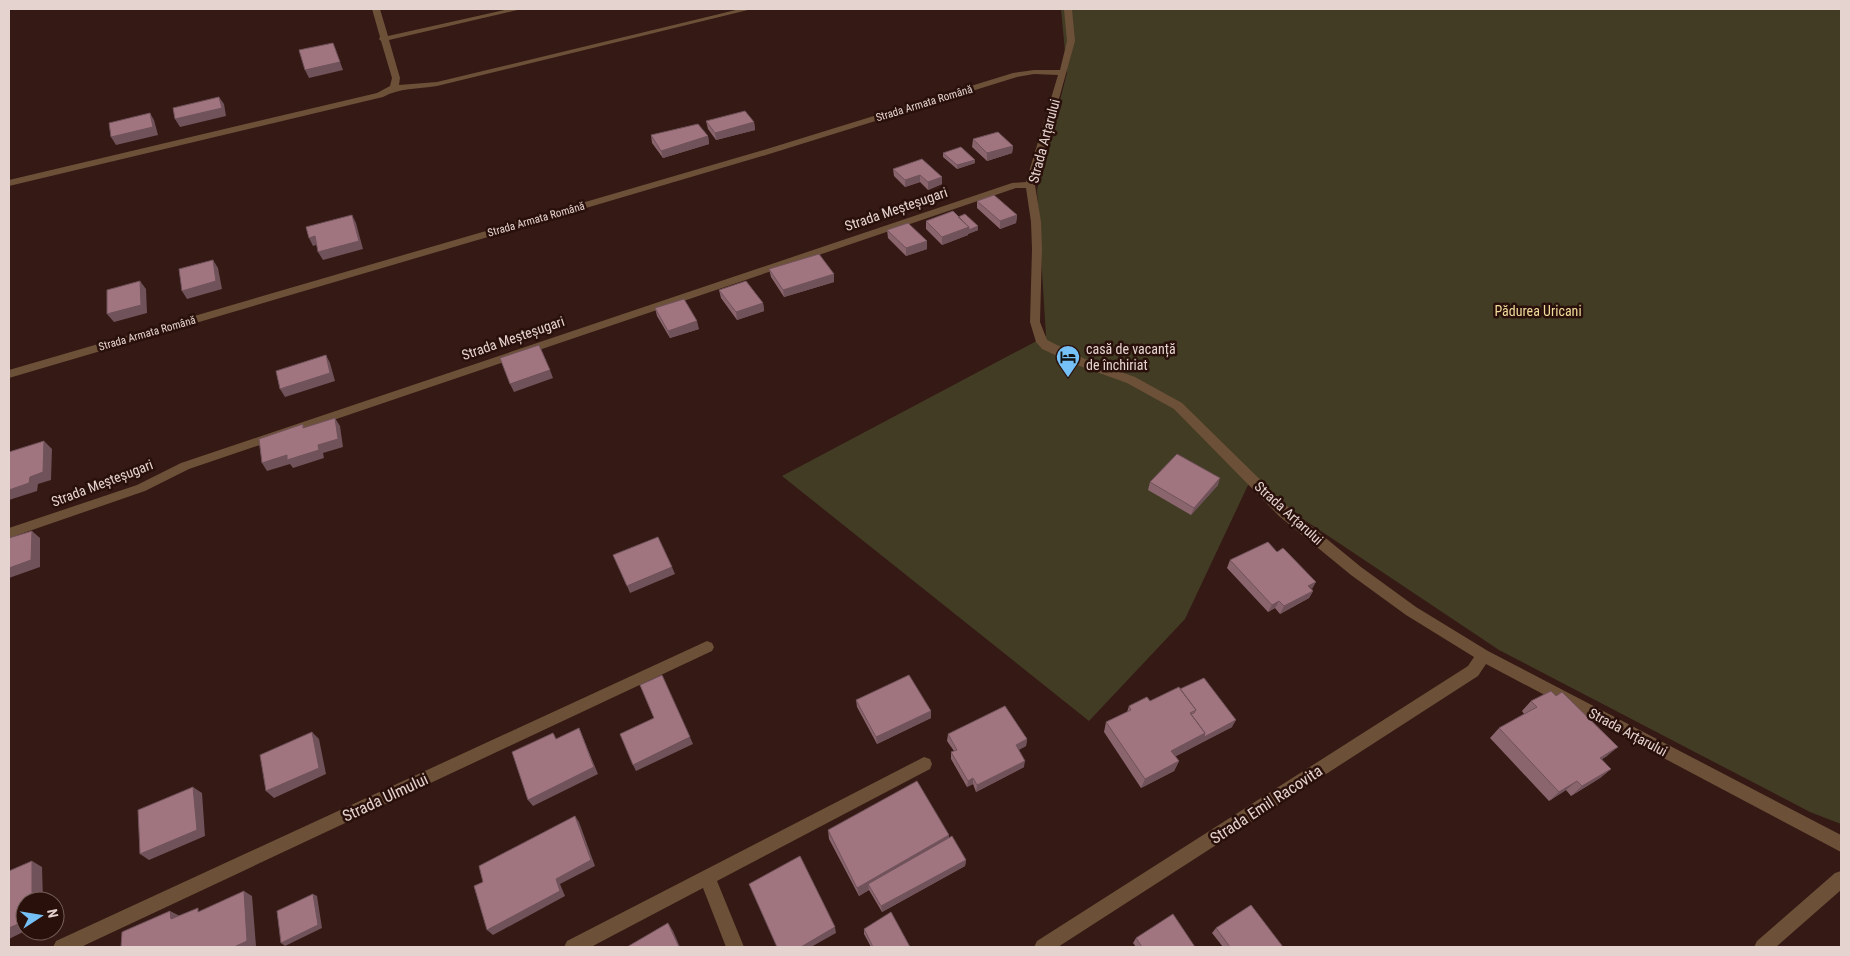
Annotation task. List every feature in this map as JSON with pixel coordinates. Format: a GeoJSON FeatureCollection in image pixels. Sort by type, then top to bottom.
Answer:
{"type":"FeatureCollection","features":[{"type":"Feature","properties":{"kind":"street"},"geometry":{"type":"LineString","coordinates":[[376,9],[383,39],[396,78],[394,86]]}},
{"type":"Feature","properties":{"kind":"street"},"geometry":{"type":"LineString","coordinates":[[383,39],[518,9]]}},
{"type":"Feature","properties":{"kind":"street"},"geometry":{"type":"LineString","coordinates":[[9,183],[380,95],[394,86],[407,88],[436,84],[748,9]]}},
{"type":"Feature","properties":{"kind":"street","name":"Strada Arțarului"},"geometry":{"type":"LineString","coordinates":[[1068,9],[1071,41],[1030,185],[1037,249],[1035,322],[1042,342],[1046,346],[1082,362],[1131,380],[1178,406],[1198,424],[1264,494],[1290,517],[1411,611],[1483,655],[1841,844]]}},
{"type":"Feature","properties":{"kind":"street","name":"Strada Armata Română"},"geometry":{"type":"LineString","coordinates":[[9,374],[754,156],[1016,74],[1034,72],[1063,73]]}},
{"type":"Feature","properties":{"kind":"street","name":"Strada Meșteșugari"},"geometry":{"type":"LineString","coordinates":[[9,533],[141,488],[185,466],[484,363],[1015,185],[1030,185]]}},
{"type":"Feature","properties":{"kind":"street","name":"Strada Ulmului"},"geometry":{"type":"LineString","coordinates":[[62,947],[708,647]]}},
{"type":"Feature","properties":{"kind":"street","name":"Strada Emil Racovita"},"geometry":{"type":"LineString","coordinates":[[1043,947],[1473,671],[1483,655]]}},
{"type":"Feature","properties":{"kind":"street"},"geometry":{"type":"LineString","coordinates":[[573,947],[924,764]]}},
{"type":"Feature","properties":{"kind":"street"},"geometry":{"type":"LineString","coordinates":[[707,876],[736,947]]}},
{"type":"Feature","properties":{"kind":"street"},"geometry":{"type":"LineString","coordinates":[[1763,947],[1841,879]]}},
{"type":"Feature","properties":{"kind":"green space","name":"Pădurea Uricani"},"geometry":{"type":"Polygon","coordinates":[[[1061,9],[1841,9],[1841,824],[1810,812],[1499,650],[1249,483],[1185,619],[1089,721],[782,476],[1046,336],[1037,190],[1067,73],[1061,9]]]}},
{"type":"Feature","properties":{"kind":"building"},"geometry":{"type":"Polygon","coordinates":[[[333,43],[340,62],[305,70],[299,50],[333,43]]]}},
{"type":"Feature","properties":{"kind":"building"},"geometry":{"type":"Polygon","coordinates":[[[219,97],[222,108],[175,119],[173,108],[219,97]]]}},
{"type":"Feature","properties":{"kind":"building"},"geometry":{"type":"Polygon","coordinates":[[[745,111],[754,122],[715,133],[706,121],[745,111]]]}},
{"type":"Feature","properties":{"kind":"building"},"geometry":{"type":"Polygon","coordinates":[[[150,113],[153,127],[111,137],[109,123],[150,113]]]}},
{"type":"Feature","properties":{"kind":"building"},"geometry":{"type":"Polygon","coordinates":[[[698,124],[708,136],[661,151],[651,135],[681,128],[698,124]]]}},
{"type":"Feature","properties":{"kind":"building"},"geometry":{"type":"Polygon","coordinates":[[[998,132],[1013,146],[987,153],[973,139],[998,132]]]}},
{"type":"Feature","properties":{"kind":"building"},"geometry":{"type":"Polygon","coordinates":[[[961,147],[975,160],[957,165],[943,153],[961,147]]]}},
{"type":"Feature","properties":{"kind":"building"},"geometry":{"type":"Polygon","coordinates":[[[922,159],[942,177],[928,182],[920,175],[905,180],[893,169],[922,159]]]}},
{"type":"Feature","properties":{"kind":"building"},"geometry":{"type":"Polygon","coordinates":[[[994,195],[1017,215],[1000,221],[977,201],[994,195]]]}},
{"type":"Feature","properties":{"kind":"building"},"geometry":{"type":"Polygon","coordinates":[[[953,211],[969,227],[942,237],[926,221],[953,211]]]}},
{"type":"Feature","properties":{"kind":"building"},"geometry":{"type":"Polygon","coordinates":[[[965,214],[978,226],[969,230],[969,227],[958,217],[965,214]]]}},
{"type":"Feature","properties":{"kind":"building"},"geometry":{"type":"Polygon","coordinates":[[[352,215],[359,241],[318,252],[315,236],[309,238],[306,227],[352,215]]]}},
{"type":"Feature","properties":{"kind":"building"},"geometry":{"type":"Polygon","coordinates":[[[908,223],[927,241],[906,248],[887,230],[908,223]]]}},
{"type":"Feature","properties":{"kind":"building"},"geometry":{"type":"Polygon","coordinates":[[[819,254],[834,274],[783,290],[769,269],[819,254]]]}},
{"type":"Feature","properties":{"kind":"building"},"geometry":{"type":"Polygon","coordinates":[[[213,260],[216,281],[182,291],[179,269],[213,260]]]}},
{"type":"Feature","properties":{"kind":"building"},"geometry":{"type":"Polygon","coordinates":[[[140,281],[141,305],[107,314],[107,290],[140,281]]]}},
{"type":"Feature","properties":{"kind":"building"},"geometry":{"type":"Polygon","coordinates":[[[746,281],[763,303],[736,312],[719,290],[746,281]]]}},
{"type":"Feature","properties":{"kind":"building"},"geometry":{"type":"Polygon","coordinates":[[[684,299],[697,321],[668,331],[655,308],[684,299]]]}},
{"type":"Feature","properties":{"kind":"building"},"geometry":{"type":"Polygon","coordinates":[[[539,345],[550,370],[510,384],[500,358],[539,345]]]}},
{"type":"Feature","properties":{"kind":"building"},"geometry":{"type":"Polygon","coordinates":[[[326,355],[330,373],[280,389],[276,371],[326,355]]]}},
{"type":"Feature","properties":{"kind":"building"},"geometry":{"type":"Polygon","coordinates":[[[335,418],[338,439],[318,445],[319,450],[287,460],[287,455],[262,463],[259,439],[303,424],[303,428],[335,418]]]}},
{"type":"Feature","properties":{"kind":"building"},"geometry":{"type":"Polygon","coordinates":[[[44,441],[43,472],[30,477],[29,483],[9,490],[9,452],[44,441]]]}},
{"type":"Feature","properties":{"kind":"building"},"geometry":{"type":"Polygon","coordinates":[[[1177,454],[1220,478],[1194,508],[1150,482],[1177,454]]]}},
{"type":"Feature","properties":{"kind":"building"},"geometry":{"type":"Polygon","coordinates":[[[32,531],[31,560],[9,568],[9,538],[32,531]]]}},
{"type":"Feature","properties":{"kind":"building"},"geometry":{"type":"Polygon","coordinates":[[[658,537],[672,567],[627,586],[613,555],[658,537]]]}},
{"type":"Feature","properties":{"kind":"building"},"geometry":{"type":"Polygon","coordinates":[[[1268,542],[1277,552],[1283,548],[1316,582],[1308,586],[1313,591],[1284,606],[1279,601],[1272,605],[1230,560],[1268,542]]]}},
{"type":"Feature","properties":{"kind":"building"},"geometry":{"type":"Polygon","coordinates":[[[662,675],[690,737],[633,765],[620,734],[654,718],[640,685],[662,675]]]}},
{"type":"Feature","properties":{"kind":"building"},"geometry":{"type":"Polygon","coordinates":[[[909,675],[931,711],[876,737],[856,700],[909,675]]]}},
{"type":"Feature","properties":{"kind":"building"},"geometry":{"type":"Polygon","coordinates":[[[1204,678],[1236,720],[1204,737],[1205,733],[1191,714],[1196,710],[1180,689],[1204,678]]]}},
{"type":"Feature","properties":{"kind":"building"},"geometry":{"type":"Polygon","coordinates":[[[1179,687],[1196,710],[1190,713],[1205,733],[1171,751],[1179,761],[1145,779],[1106,722],[1131,710],[1129,706],[1147,697],[1150,701],[1179,687]]]}},
{"type":"Feature","properties":{"kind":"building"},"geometry":{"type":"Polygon","coordinates":[[[1551,691],[1556,696],[1562,692],[1618,747],[1600,758],[1611,769],[1582,786],[1577,781],[1559,792],[1499,728],[1537,707],[1531,701],[1551,691]]]}},
{"type":"Feature","properties":{"kind":"building"},"geometry":{"type":"Polygon","coordinates":[[[1005,706],[1027,739],[1016,745],[1025,761],[977,785],[973,778],[968,781],[951,752],[957,750],[948,734],[1005,706]]]}},
{"type":"Feature","properties":{"kind":"building"},"geometry":{"type":"Polygon","coordinates":[[[579,728],[594,767],[528,800],[512,752],[553,733],[556,739],[579,728]]]}},
{"type":"Feature","properties":{"kind":"building"},"geometry":{"type":"Polygon","coordinates":[[[312,732],[319,768],[266,791],[260,755],[312,732]]]}},
{"type":"Feature","properties":{"kind":"building"},"geometry":{"type":"Polygon","coordinates":[[[917,781],[949,835],[857,888],[828,830],[917,781]]]}},
{"type":"Feature","properties":{"kind":"building"},"geometry":{"type":"Polygon","coordinates":[[[193,787],[197,830],[140,854],[138,810],[193,787]]]}},
{"type":"Feature","properties":{"kind":"building"},"geometry":{"type":"Polygon","coordinates":[[[575,816],[591,860],[556,879],[560,891],[487,930],[474,886],[483,882],[479,866],[575,816]]]}},
{"type":"Feature","properties":{"kind":"building"},"geometry":{"type":"Polygon","coordinates":[[[952,836],[966,860],[881,906],[868,884],[952,836]]]}},
{"type":"Feature","properties":{"kind":"building"},"geometry":{"type":"Polygon","coordinates":[[[800,856],[835,927],[801,947],[777,947],[749,884],[800,856]]]}},
{"type":"Feature","properties":{"kind":"building"},"geometry":{"type":"Polygon","coordinates":[[[32,861],[32,891],[15,891],[15,925],[9,928],[9,871],[32,861]]]}},
{"type":"Feature","properties":{"kind":"building"},"geometry":{"type":"Polygon","coordinates":[[[244,891],[247,941],[234,947],[121,947],[122,932],[170,911],[171,919],[198,908],[198,912],[244,891]]]}},
{"type":"Feature","properties":{"kind":"building"},"geometry":{"type":"Polygon","coordinates":[[[313,894],[318,925],[281,943],[277,911],[313,894]]]}},
{"type":"Feature","properties":{"kind":"building"},"geometry":{"type":"Polygon","coordinates":[[[1251,905],[1283,947],[1230,947],[1216,928],[1251,905]]]}},
{"type":"Feature","properties":{"kind":"building"},"geometry":{"type":"Polygon","coordinates":[[[891,912],[910,947],[873,947],[864,929],[891,912]]]}},
{"type":"Feature","properties":{"kind":"building"},"geometry":{"type":"Polygon","coordinates":[[[1173,914],[1195,947],[1142,947],[1136,938],[1173,914]]]}},
{"type":"Feature","properties":{"kind":"building"},"geometry":{"type":"Polygon","coordinates":[[[668,923],[679,947],[627,947],[668,923]]]}},
{"type":"Feature","properties":{"kind":"place","name":"casă de vacanță de închiriat"},"geometry":{"type":"Point","coordinates":[1068,378]}}]}
